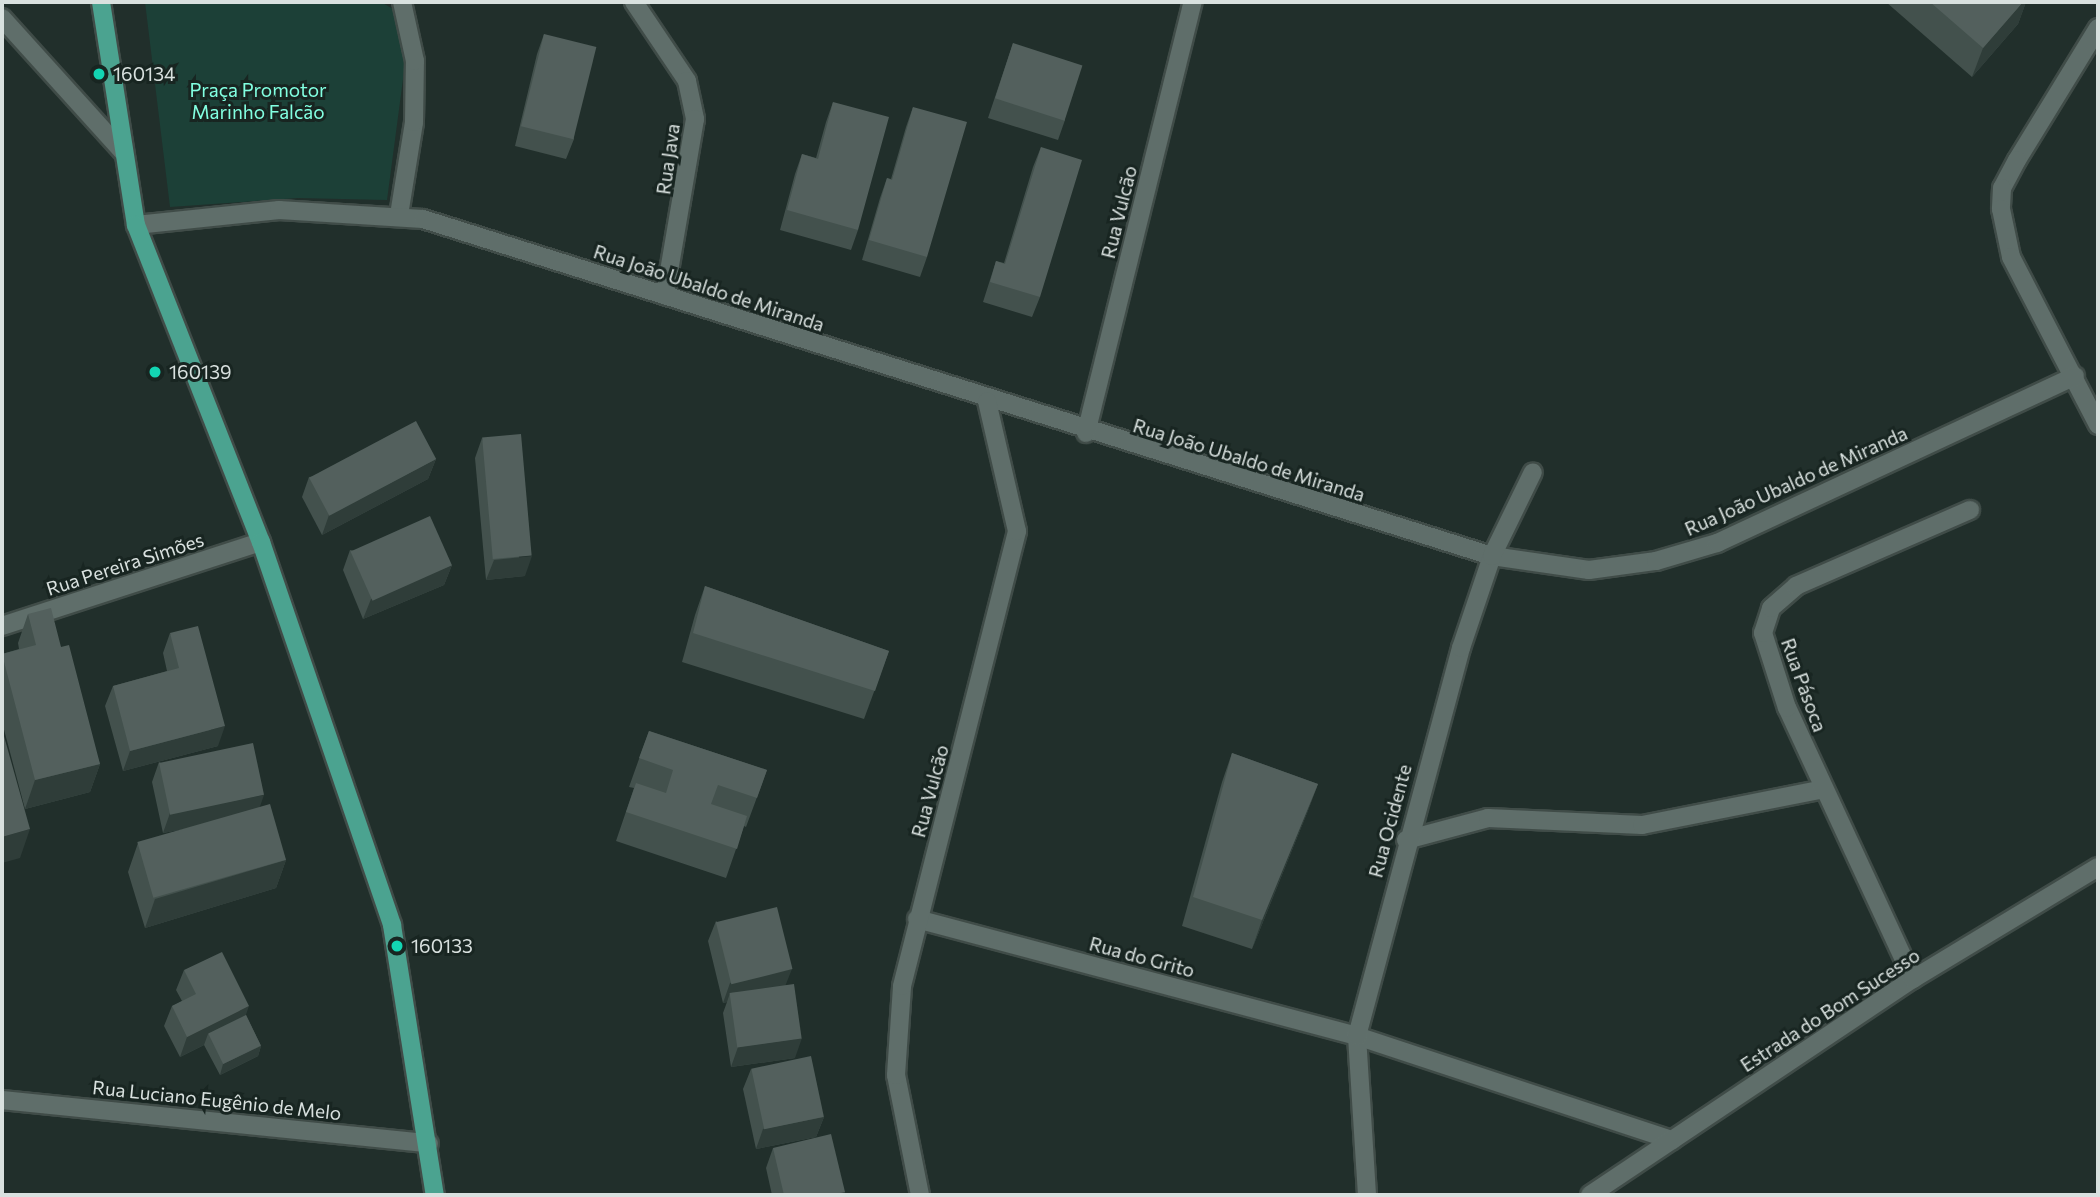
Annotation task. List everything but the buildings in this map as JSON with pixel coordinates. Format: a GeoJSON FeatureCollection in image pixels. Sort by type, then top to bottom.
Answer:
{"type":"FeatureCollection","features":[{"type":"Feature","properties":{"kind":"main road"},"geometry":{"type":"LineString","coordinates":[[102,2],[122,151],[136,225],[261,542],[392,925],[429,1143],[435,1195]]}},
{"type":"Feature","properties":{"kind":"street"},"geometry":{"type":"LineString","coordinates":[[399,215],[414,122],[415,61],[402,2]]}},
{"type":"Feature","properties":{"kind":"street","name":"Rua Java"},"geometry":{"type":"LineString","coordinates":[[634,2],[687,81],[695,119],[665,295]]}},
{"type":"Feature","properties":{"kind":"street","name":"Rua Vulcão"},"geometry":{"type":"LineString","coordinates":[[1086,433],[1192,2]]}},
{"type":"Feature","properties":{"kind":"street"},"geometry":{"type":"LineString","coordinates":[[2,18],[122,151]]}},
{"type":"Feature","properties":{"kind":"street"},"geometry":{"type":"LineString","coordinates":[[2098,28],[2002,188],[2003,231],[2098,425]]}},
{"type":"Feature","properties":{"kind":"street","name":"Rua João Ubaldo de Miranda"},"geometry":{"type":"LineString","coordinates":[[136,225],[279,210],[399,215],[665,295],[1086,433],[1492,556],[1589,570],[1689,553],[2075,376]]}},
{"type":"Feature","properties":{"kind":"street","name":"Rua Vulcão"},"geometry":{"type":"LineString","coordinates":[[920,1195],[895,1053],[917,919],[1016,544],[1017,517],[998,469],[987,401]]}},
{"type":"Feature","properties":{"kind":"street","name":"Rua Ocidente"},"geometry":{"type":"LineString","coordinates":[[1367,1195],[1357,1035],[1406,840],[1492,556],[1533,472]]}},
{"type":"Feature","properties":{"kind":"street","name":"Rua Pásoca"},"geometry":{"type":"LineString","coordinates":[[1913,979],[1823,789],[1769,659],[1763,633],[1771,608],[1784,593],[1823,572],[1970,510]]}},
{"type":"Feature","properties":{"kind":"street","name":"Rua Pereira Simões"},"geometry":{"type":"LineString","coordinates":[[2,626],[261,542]]}},
{"type":"Feature","properties":{"kind":"street"},"geometry":{"type":"LineString","coordinates":[[1406,840],[1488,818],[1642,825],[1823,789]]}},
{"type":"Feature","properties":{"kind":"street","name":"Estrada do Bom Sucesso"},"geometry":{"type":"LineString","coordinates":[[1590,1195],[1913,979],[2098,867]]}},
{"type":"Feature","properties":{"kind":"street","name":"Rua do Grito"},"geometry":{"type":"LineString","coordinates":[[917,919],[1357,1035],[1672,1140]]}},
{"type":"Feature","properties":{"kind":"street","name":"Rua Luciano Eugênio de Melo"},"geometry":{"type":"LineString","coordinates":[[2,1100],[429,1143]]}},
{"type":"Feature","properties":{"kind":"green space","name":"Praça Promotor Marinho Falcão"},"geometry":{"type":"Polygon","coordinates":[[[145,2],[381,2],[398,12],[405,64],[387,200],[298,198],[170,207],[145,2]]]}},
{"type":"Feature","properties":{"kind":"place","name":"160134"},"geometry":{"type":"Point","coordinates":[99,74]}},
{"type":"Feature","properties":{"kind":"place","name":"160139"},"geometry":{"type":"Point","coordinates":[155,372]}},
{"type":"Feature","properties":{"kind":"place","name":"160133"},"geometry":{"type":"Point","coordinates":[397,946]}}]}
